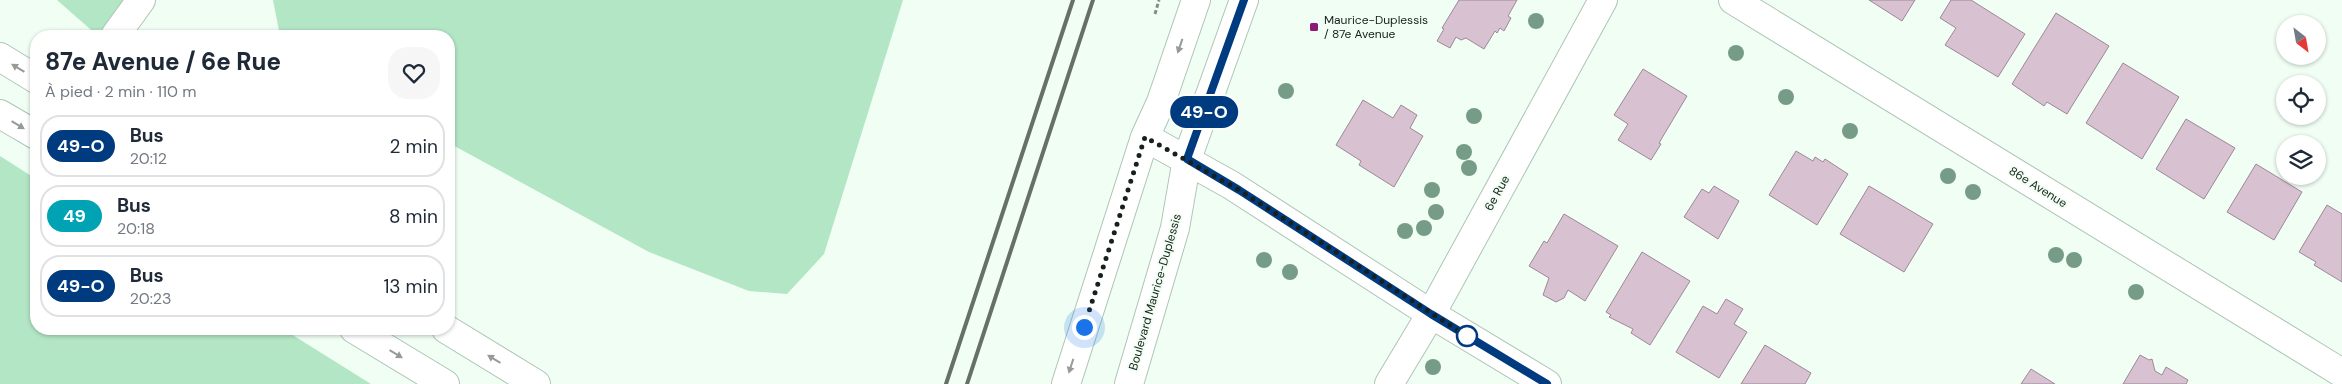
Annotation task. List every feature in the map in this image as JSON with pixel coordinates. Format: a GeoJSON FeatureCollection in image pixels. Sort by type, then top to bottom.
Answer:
{"type":"FeatureCollection","features":[{"type":"Feature","properties":{"kind":"street"},"geometry":{"type":"LineString","coordinates":[[119,30],[141,0]]}},
{"type":"Feature","properties":{"kind":"street"},"geometry":{"type":"LineString","coordinates":[[1066,384],[1145,137],[1161,102],[1196,0]]}},
{"type":"Feature","properties":{"kind":"street","name":"Boulevard Maurice-Duplessis"},"geometry":{"type":"LineString","coordinates":[[1129,384],[1175,228],[1187,159],[1244,0]]}},
{"type":"Feature","properties":{"kind":"street","name":"6e Rue"},"geometry":{"type":"LineString","coordinates":[[1389,384],[1431,314],[1603,0]]}},
{"type":"Feature","properties":{"kind":"street","name":"86e Avenue"},"geometry":{"type":"LineString","coordinates":[[1733,0],[2342,373]]}},
{"type":"Feature","properties":{"kind":"street"},"geometry":{"type":"LineString","coordinates":[[0,57],[30,75]]}},
{"type":"Feature","properties":{"kind":"street"},"geometry":{"type":"LineString","coordinates":[[0,114],[30,132]]}},
{"type":"Feature","properties":{"kind":"street"},"geometry":{"type":"LineString","coordinates":[[1145,137],[1239,190],[1431,314],[1547,384]]}},
{"type":"Feature","properties":{"kind":"street"},"geometry":{"type":"LineString","coordinates":[[455,334],[536,384]]}},
{"type":"Feature","properties":{"kind":"street"},"geometry":{"type":"LineString","coordinates":[[364,335],[445,384]]}},
{"type":"Feature","properties":{"kind":"green space"},"geometry":{"type":"Polygon","coordinates":[[[57,0],[124,0],[107,30],[91,30],[57,0]]]}},
{"type":"Feature","properties":{"kind":"green space"},"geometry":{"type":"Polygon","coordinates":[[[273,0],[903,0],[824,254],[787,294],[749,291],[649,252],[455,146],[455,30],[279,30],[273,0]]]}},
{"type":"Feature","properties":{"kind":"green space"},"geometry":{"type":"Polygon","coordinates":[[[0,156],[30,175],[30,335],[293,335],[371,384],[0,384],[0,156]]]}},
{"type":"Feature","properties":{"kind":"building"},"geometry":{"type":"Polygon","coordinates":[[[1459,0],[1517,0],[1508,16],[1511,18],[1504,31],[1500,28],[1497,33],[1495,31],[1484,49],[1466,38],[1461,40],[1456,37],[1450,48],[1437,41],[1444,29],[1442,28],[1459,0]]]}},
{"type":"Feature","properties":{"kind":"building"},"geometry":{"type":"Polygon","coordinates":[[[1869,0],[1915,0],[1902,21],[1869,0]]]}},
{"type":"Feature","properties":{"kind":"building"},"geometry":{"type":"Polygon","coordinates":[[[1951,0],[1971,0],[2025,34],[1998,77],[1945,45],[1956,28],[1940,18],[1951,0]]]}},
{"type":"Feature","properties":{"kind":"building"},"geometry":{"type":"Polygon","coordinates":[[[2056,13],[2109,46],[2067,114],[2047,102],[2044,106],[2012,84],[2056,13]]]}},
{"type":"Feature","properties":{"kind":"building"},"geometry":{"type":"Polygon","coordinates":[[[2123,63],[2179,97],[2142,159],[2086,123],[2123,63]]]}},
{"type":"Feature","properties":{"kind":"building"},"geometry":{"type":"Polygon","coordinates":[[[1643,69],[1687,96],[1651,160],[1618,140],[1628,124],[1614,115],[1643,69]]]}},
{"type":"Feature","properties":{"kind":"building"},"geometry":{"type":"Polygon","coordinates":[[[1363,100],[1393,118],[1401,105],[1417,115],[1410,128],[1423,136],[1394,187],[1359,165],[1361,161],[1336,145],[1363,100]]]}},
{"type":"Feature","properties":{"kind":"building"},"geometry":{"type":"Polygon","coordinates":[[[2186,119],[2235,148],[2204,199],[2156,169],[2186,119]]]}},
{"type":"Feature","properties":{"kind":"building"},"geometry":{"type":"Polygon","coordinates":[[[1796,151],[1813,161],[1815,157],[1823,162],[1825,159],[1848,174],[1817,225],[1769,195],[1796,151]]]}},
{"type":"Feature","properties":{"kind":"building"},"geometry":{"type":"Polygon","coordinates":[[[2256,164],[2276,176],[2276,185],[2290,185],[2302,192],[2274,240],[2227,212],[2256,164]]]}},
{"type":"Feature","properties":{"kind":"building"},"geometry":{"type":"Polygon","coordinates":[[[1714,186],[1739,201],[1718,239],[1684,217],[1702,189],[1709,193],[1714,186]]]}},
{"type":"Feature","properties":{"kind":"building"},"geometry":{"type":"Polygon","coordinates":[[[1869,186],[1933,224],[1904,272],[1840,234],[1869,186]]]}},
{"type":"Feature","properties":{"kind":"building"},"geometry":{"type":"Polygon","coordinates":[[[2327,205],[2342,214],[2342,282],[2314,265],[2316,262],[2299,252],[2327,205]]]}},
{"type":"Feature","properties":{"kind":"building"},"geometry":{"type":"Polygon","coordinates":[[[1564,214],[1618,246],[1585,301],[1568,290],[1564,298],[1556,302],[1543,295],[1549,278],[1529,266],[1544,241],[1547,243],[1564,214]]]}},
{"type":"Feature","properties":{"kind":"building"},"geometry":{"type":"Polygon","coordinates":[[[1642,252],[1690,281],[1650,345],[1631,333],[1633,329],[1609,317],[1611,315],[1606,312],[1642,252]]]}},
{"type":"Feature","properties":{"kind":"building"},"geometry":{"type":"Polygon","coordinates":[[[1726,299],[1743,309],[1734,324],[1747,332],[1719,378],[1676,352],[1703,306],[1717,314],[1726,299]]]}},
{"type":"Feature","properties":{"kind":"building"},"geometry":{"type":"Polygon","coordinates":[[[1765,345],[1811,373],[1805,384],[1741,384],[1765,345]]]}},
{"type":"Feature","properties":{"kind":"building"},"geometry":{"type":"Polygon","coordinates":[[[2140,355],[2149,360],[2152,359],[2155,371],[2162,375],[2166,367],[2188,380],[2186,384],[2123,384],[2140,355]]]}},
{"type":"Feature","properties":{"kind":"building"},"geometry":{"type":"Polygon","coordinates":[[[2031,369],[2055,384],[2021,384],[2031,369]]]}},
{"type":"Feature","properties":{"kind":"railway"},"geometry":{"type":"LineString","coordinates":[[946,384],[1073,0]]}},
{"type":"Feature","properties":{"kind":"railway"},"geometry":{"type":"LineString","coordinates":[[967,384],[1093,0]]}},
{"type":"Feature","properties":{"kind":"bus line","name":"49-O"},"geometry":{"type":"LineString","coordinates":[[1244,0],[1187,159],[1239,190],[1431,314],[1547,384]]}},
{"type":"Feature","properties":{"kind":"place","name":"Maurice-Duplessis / 87e Avenue"},"geometry":{"type":"Point","coordinates":[1314,27]}},
{"type":"Feature","properties":{"kind":"route"},"geometry":{"type":"LineString","coordinates":[[1084,327],[1145,137],[1239,190],[1467,336]]}}]}
